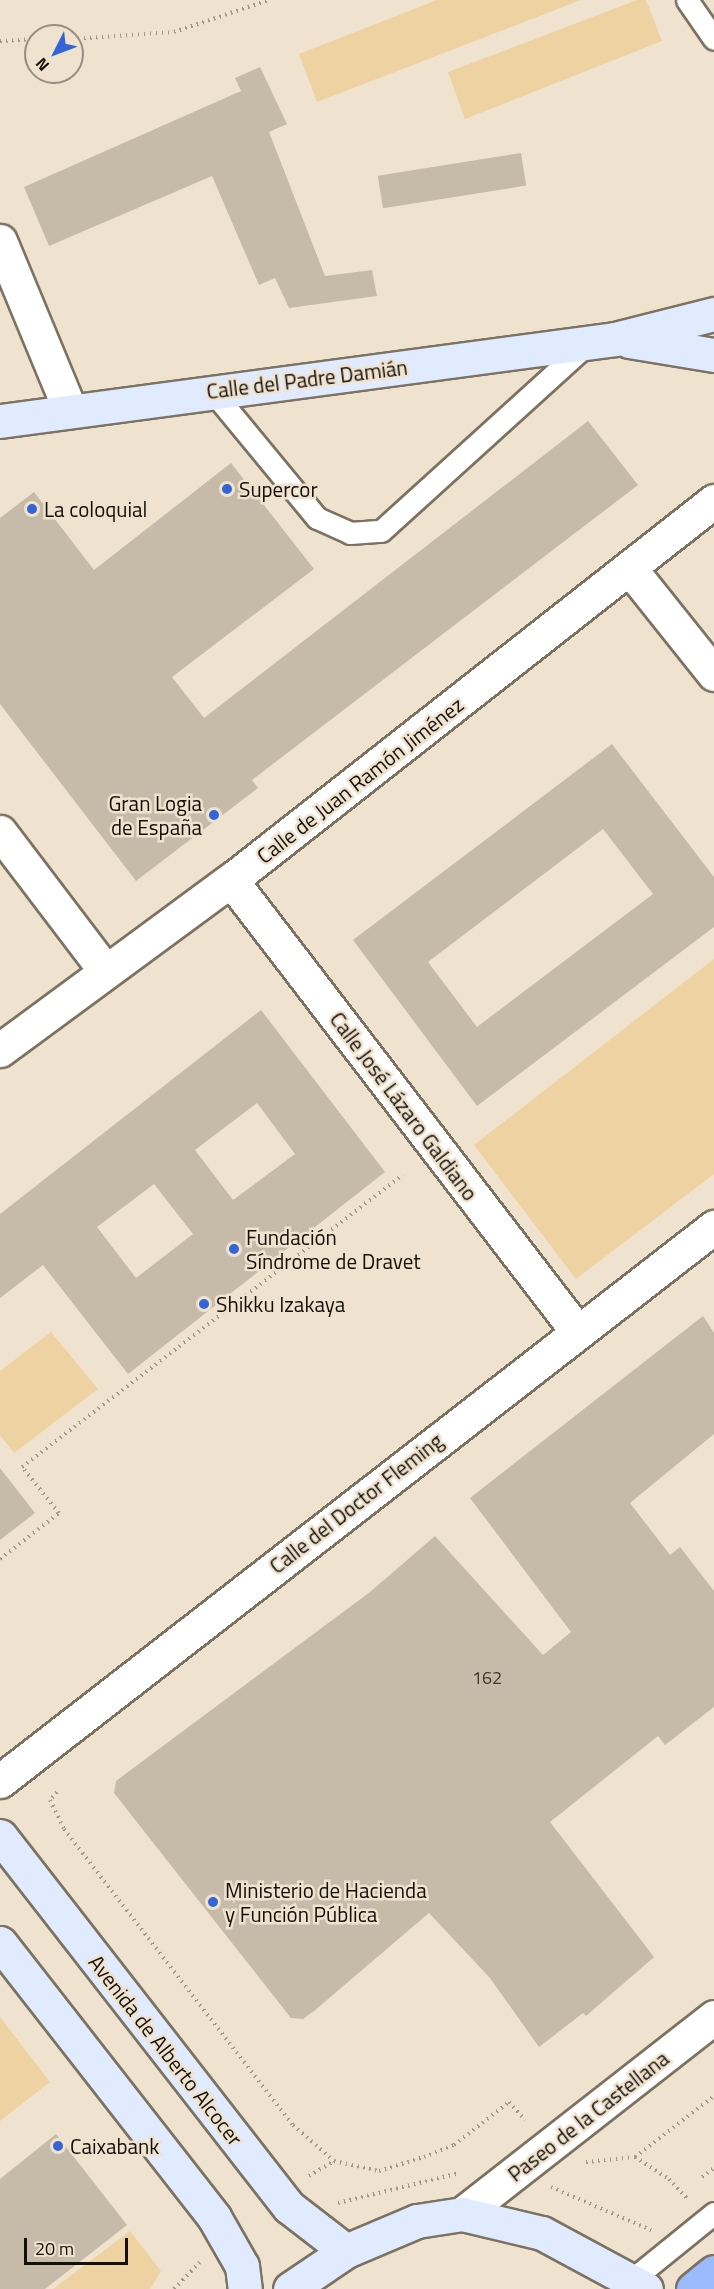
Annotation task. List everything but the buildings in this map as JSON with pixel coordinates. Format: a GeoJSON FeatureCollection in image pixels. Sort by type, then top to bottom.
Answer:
{"type":"FeatureCollection","features":[{"type":"Feature","properties":{"kind":"highway"},"geometry":{"type":"LineString","coordinates":[[693,2289],[714,2272]]}},
{"type":"Feature","properties":{"kind":"main road","name":"Calle del Padre Damián"},"geometry":{"type":"LineString","coordinates":[[0,422],[70,410],[602,341],[714,314]]}},
{"type":"Feature","properties":{"kind":"main road","name":"Calle del Padre Damián"},"geometry":{"type":"LineString","coordinates":[[602,341],[711,357]]}},
{"type":"Feature","properties":{"kind":"main road","name":"Avenida de Alberto Alcocer"},"geometry":{"type":"LineString","coordinates":[[0,1836],[289,2207],[346,2251]]}},
{"type":"Feature","properties":{"kind":"main road"},"geometry":{"type":"LineString","coordinates":[[0,1943],[214,2217],[242,2266],[245,2289]]}},
{"type":"Feature","properties":{"kind":"main road"},"geometry":{"type":"LineString","coordinates":[[290,2289],[346,2251],[417,2221],[462,2214],[542,2233],[634,2285]]}},
{"type":"Feature","properties":{"kind":"street"},"geometry":{"type":"LineString","coordinates":[[0,241],[70,410]]}},
{"type":"Feature","properties":{"kind":"street","name":"Calle de Juan Ramón Jiménez"},"geometry":{"type":"LineString","coordinates":[[0,1050],[104,969],[231,880],[631,570],[714,501]]}},
{"type":"Feature","properties":{"kind":"street"},"geometry":{"type":"LineString","coordinates":[[631,570],[714,674]]}},
{"type":"Feature","properties":{"kind":"street"},"geometry":{"type":"LineString","coordinates":[[0,832],[104,969]]}},
{"type":"Feature","properties":{"kind":"street","name":"Calle José Lázaro Galdiano"},"geometry":{"type":"LineString","coordinates":[[231,880],[576,1331]]}},
{"type":"Feature","properties":{"kind":"street","name":"Calle del Doctor Fleming"},"geometry":{"type":"LineString","coordinates":[[0,1781],[576,1331],[714,1227]]}},
{"type":"Feature","properties":{"kind":"street","name":"Paseo de la Castellana"},"geometry":{"type":"LineString","coordinates":[[462,2214],[714,2017]]}},
{"type":"Feature","properties":{"kind":"lane"},"geometry":{"type":"LineString","coordinates":[[687,0],[714,39]]}},
{"type":"Feature","properties":{"kind":"lane"},"geometry":{"type":"LineString","coordinates":[[213,392],[317,518],[350,533],[381,531],[602,341]]}},
{"type":"Feature","properties":{"kind":"lane"},"geometry":{"type":"LineString","coordinates":[[634,2285],[710,2216]]}},
{"type":"Feature","properties":{"kind":"path"},"geometry":{"type":"LineString","coordinates":[[84,38],[174,32],[269,0]]}},
{"type":"Feature","properties":{"kind":"path"},"geometry":{"type":"LineString","coordinates":[[0,41],[24,40]]}},
{"type":"Feature","properties":{"kind":"path"},"geometry":{"type":"LineString","coordinates":[[0,1559],[59,1513],[22,1467],[403,1175]]}},
{"type":"Feature","properties":{"kind":"path"},"geometry":{"type":"LineString","coordinates":[[57,1792],[50,1800],[64,1829],[293,2125],[334,2161],[379,2171],[424,2157],[454,2145],[509,2102],[549,2146],[578,2162],[635,2157],[714,2096]]}},
{"type":"Feature","properties":{"kind":"path"},"geometry":{"type":"LineString","coordinates":[[635,2157],[669,2179],[710,2216]]}},
{"type":"Feature","properties":{"kind":"path"},"geometry":{"type":"LineString","coordinates":[[702,2177],[714,2168]]}},
{"type":"Feature","properties":{"kind":"shaded area"},"geometry":{"type":"Polygon","coordinates":[[[437,0],[581,0],[317,102],[299,54],[437,0]]]}},
{"type":"Feature","properties":{"kind":"shaded area"},"geometry":{"type":"Polygon","coordinates":[[[637,0],[646,0],[662,41],[465,119],[448,72],[637,0]]]}},
{"type":"Feature","properties":{"kind":"shaded area"},"geometry":{"type":"Polygon","coordinates":[[[714,959],[714,1174],[576,1279],[474,1145],[714,959]]]}},
{"type":"Feature","properties":{"kind":"shaded area"},"geometry":{"type":"Polygon","coordinates":[[[51,1332],[98,1389],[14,1453],[0,1435],[0,1371],[51,1332]]]}},
{"type":"Feature","properties":{"kind":"shaded area"},"geometry":{"type":"Polygon","coordinates":[[[0,2017],[50,2082],[0,2121],[0,2017]]]}},
{"type":"Feature","properties":{"kind":"shaded area"},"geometry":{"type":"Polygon","coordinates":[[[130,2231],[161,2271],[150,2289],[53,2289],[130,2231]]]}},
{"type":"Feature","properties":{"kind":"place","name":"Supercor"},"geometry":{"type":"Point","coordinates":[227,489]}},
{"type":"Feature","properties":{"kind":"place","name":"La coloquial"},"geometry":{"type":"Point","coordinates":[32,509]}},
{"type":"Feature","properties":{"kind":"place","name":"Gran Logia de España"},"geometry":{"type":"Point","coordinates":[214,815]}},
{"type":"Feature","properties":{"kind":"place","name":"Fundación Síndrome de Dravet"},"geometry":{"type":"Point","coordinates":[234,1249]}},
{"type":"Feature","properties":{"kind":"place","name":"Shikku Izakaya"},"geometry":{"type":"Point","coordinates":[204,1304]}},
{"type":"Feature","properties":{"kind":"place","name":"Ministerio de Hacienda y Función Pública"},"geometry":{"type":"Point","coordinates":[213,1902]}},
{"type":"Feature","properties":{"kind":"place","name":"Caixabank"},"geometry":{"type":"Point","coordinates":[58,2146]}}]}
